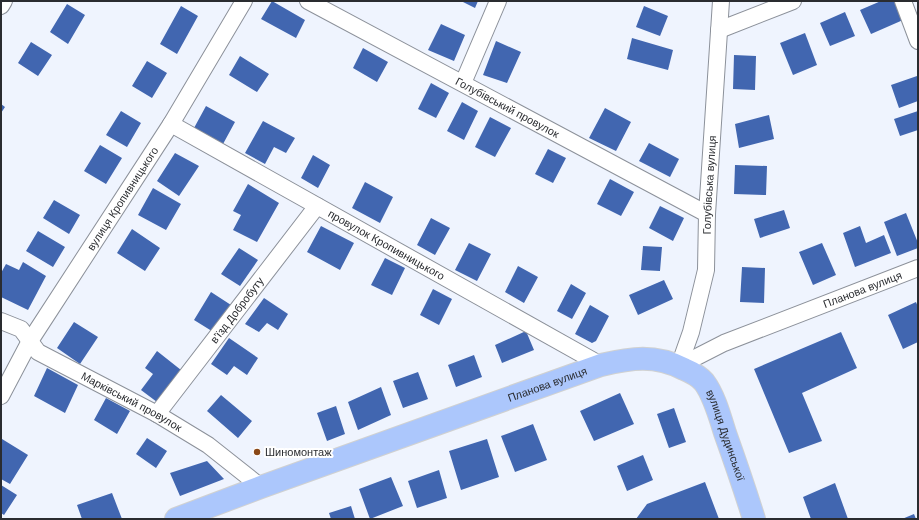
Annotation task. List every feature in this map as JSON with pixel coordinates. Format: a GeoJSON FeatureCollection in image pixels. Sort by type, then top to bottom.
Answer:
{"type":"FeatureCollection","features":[{"type":"Feature","properties":{"kind":"main road","name":"Планова вулиця"},"geometry":{"type":"LineString","coordinates":[[176,519],[601,365],[634,358],[649,358],[663,360],[679,366]]}},
{"type":"Feature","properties":{"kind":"main road","name":"вулиця Дудинської"},"geometry":{"type":"LineString","coordinates":[[679,366],[694,373],[704,382],[715,403],[754,519]]}},
{"type":"Feature","properties":{"kind":"street"},"geometry":{"type":"LineString","coordinates":[[1,6],[4,1]]}},
{"type":"Feature","properties":{"kind":"street","name":"вулиця Кропивницького"},"geometry":{"type":"LineString","coordinates":[[1,396],[30,341],[171,124],[244,1]]}},
{"type":"Feature","properties":{"kind":"street","name":"Голубівський провулок"},"geometry":{"type":"LineString","coordinates":[[308,1],[707,214]]}},
{"type":"Feature","properties":{"kind":"street"},"geometry":{"type":"LineString","coordinates":[[463,83],[498,1]]}},
{"type":"Feature","properties":{"kind":"street","name":"Голубівська вулиця"},"geometry":{"type":"LineString","coordinates":[[679,366],[691,332],[706,270],[707,214],[721,1]]}},
{"type":"Feature","properties":{"kind":"street"},"geometry":{"type":"LineString","coordinates":[[719,30],[793,1]]}},
{"type":"Feature","properties":{"kind":"street"},"geometry":{"type":"LineString","coordinates":[[903,1],[918,41]]}},
{"type":"Feature","properties":{"kind":"street","name":"провулок Кропивницького"},"geometry":{"type":"LineString","coordinates":[[171,124],[601,365]]}},
{"type":"Feature","properties":{"kind":"street","name":"в'їзд Добробуту"},"geometry":{"type":"LineString","coordinates":[[157,414],[317,206]]}},
{"type":"Feature","properties":{"kind":"street","name":"Планова вулиця"},"geometry":{"type":"LineString","coordinates":[[679,366],[724,344],[918,268]]}},
{"type":"Feature","properties":{"kind":"street","name":"Марківський провулок"},"geometry":{"type":"LineString","coordinates":[[1,321],[21,329],[38,352],[157,414],[208,444],[261,487]]}},
{"type":"Feature","properties":{"kind":"building"},"geometry":{"type":"Polygon","coordinates":[[[272,1],[305,20],[296,38],[261,19],[272,1]]]}},
{"type":"Feature","properties":{"kind":"building"},"geometry":{"type":"Polygon","coordinates":[[[461,1],[478,1],[475,8],[461,1]]]}},
{"type":"Feature","properties":{"kind":"building"},"geometry":{"type":"Polygon","coordinates":[[[881,1],[895,1],[903,20],[871,34],[860,10],[881,1]]]}},
{"type":"Feature","properties":{"kind":"building"},"geometry":{"type":"Polygon","coordinates":[[[67,4],[85,15],[68,44],[50,32],[67,4]]]}},
{"type":"Feature","properties":{"kind":"building"},"geometry":{"type":"Polygon","coordinates":[[[181,6],[198,16],[177,54],[160,44],[181,6]]]}},
{"type":"Feature","properties":{"kind":"building"},"geometry":{"type":"Polygon","coordinates":[[[644,6],[668,16],[660,36],[636,27],[644,6]]]}},
{"type":"Feature","properties":{"kind":"building"},"geometry":{"type":"Polygon","coordinates":[[[845,12],[855,36],[830,46],[820,23],[845,12]]]}},
{"type":"Feature","properties":{"kind":"building"},"geometry":{"type":"Polygon","coordinates":[[[441,24],[465,35],[454,61],[428,50],[441,24]]]}},
{"type":"Feature","properties":{"kind":"building"},"geometry":{"type":"Polygon","coordinates":[[[805,33],[817,65],[793,75],[780,43],[805,33]]]}},
{"type":"Feature","properties":{"kind":"building"},"geometry":{"type":"Polygon","coordinates":[[[632,38],[673,50],[668,70],[627,59],[632,38]]]}},
{"type":"Feature","properties":{"kind":"building"},"geometry":{"type":"Polygon","coordinates":[[[496,41],[521,52],[507,83],[483,75],[496,41]]]}},
{"type":"Feature","properties":{"kind":"building"},"geometry":{"type":"Polygon","coordinates":[[[31,42],[52,55],[38,76],[18,63],[31,42]]]}},
{"type":"Feature","properties":{"kind":"building"},"geometry":{"type":"Polygon","coordinates":[[[363,48],[388,62],[377,82],[353,68],[363,48]]]}},
{"type":"Feature","properties":{"kind":"building"},"geometry":{"type":"Polygon","coordinates":[[[734,55],[756,56],[755,90],[733,89],[734,55]]]}},
{"type":"Feature","properties":{"kind":"building"},"geometry":{"type":"Polygon","coordinates":[[[240,56],[269,74],[257,92],[229,75],[240,56]]]}},
{"type":"Feature","properties":{"kind":"building"},"geometry":{"type":"Polygon","coordinates":[[[147,61],[167,73],[152,98],[132,86],[147,61]]]}},
{"type":"Feature","properties":{"kind":"building"},"geometry":{"type":"Polygon","coordinates":[[[917,76],[918,101],[899,108],[891,85],[917,76]]]}},
{"type":"Feature","properties":{"kind":"building"},"geometry":{"type":"Polygon","coordinates":[[[431,83],[449,93],[436,118],[418,109],[431,83]]]}},
{"type":"Feature","properties":{"kind":"building"},"geometry":{"type":"Polygon","coordinates":[[[462,102],[478,111],[464,140],[447,131],[462,102]]]}},
{"type":"Feature","properties":{"kind":"building"},"geometry":{"type":"Polygon","coordinates":[[[1,104],[5,107],[1,113],[1,104]]]}},
{"type":"Feature","properties":{"kind":"building"},"geometry":{"type":"Polygon","coordinates":[[[206,106],[235,122],[223,144],[194,128],[206,106]]]}},
{"type":"Feature","properties":{"kind":"building"},"geometry":{"type":"Polygon","coordinates":[[[605,108],[631,122],[616,151],[589,138],[605,108]]]}},
{"type":"Feature","properties":{"kind":"building"},"geometry":{"type":"Polygon","coordinates":[[[121,111],[141,123],[127,147],[106,135],[121,111]]]}},
{"type":"Feature","properties":{"kind":"building"},"geometry":{"type":"Polygon","coordinates":[[[918,111],[918,130],[900,136],[894,119],[918,111]]]}},
{"type":"Feature","properties":{"kind":"building"},"geometry":{"type":"Polygon","coordinates":[[[769,115],[774,139],[739,148],[735,124],[769,115]]]}},
{"type":"Feature","properties":{"kind":"building"},"geometry":{"type":"Polygon","coordinates":[[[490,117],[511,128],[495,157],[475,147],[490,117]]]}},
{"type":"Feature","properties":{"kind":"building"},"geometry":{"type":"Polygon","coordinates":[[[263,121],[295,138],[286,153],[274,147],[265,164],[245,153],[263,121]]]}},
{"type":"Feature","properties":{"kind":"building"},"geometry":{"type":"Polygon","coordinates":[[[649,143],[679,159],[670,177],[639,161],[649,143]]]}},
{"type":"Feature","properties":{"kind":"building"},"geometry":{"type":"Polygon","coordinates":[[[100,145],[122,158],[106,184],[84,171],[100,145]]]}},
{"type":"Feature","properties":{"kind":"building"},"geometry":{"type":"Polygon","coordinates":[[[548,149],[566,158],[553,183],[535,174],[548,149]]]}},
{"type":"Feature","properties":{"kind":"building"},"geometry":{"type":"Polygon","coordinates":[[[175,153],[199,166],[179,196],[157,181],[175,153]]]}},
{"type":"Feature","properties":{"kind":"building"},"geometry":{"type":"Polygon","coordinates":[[[313,155],[330,165],[318,188],[301,178],[313,155]]]}},
{"type":"Feature","properties":{"kind":"building"},"geometry":{"type":"Polygon","coordinates":[[[735,165],[767,166],[766,195],[734,194],[735,165]]]}},
{"type":"Feature","properties":{"kind":"building"},"geometry":{"type":"Polygon","coordinates":[[[610,179],[634,192],[621,216],[597,204],[610,179]]]}},
{"type":"Feature","properties":{"kind":"building"},"geometry":{"type":"Polygon","coordinates":[[[365,182],[393,197],[380,223],[352,208],[365,182]]]}},
{"type":"Feature","properties":{"kind":"building"},"geometry":{"type":"Polygon","coordinates":[[[248,184],[279,203],[257,242],[233,230],[241,215],[233,211],[248,184]]]}},
{"type":"Feature","properties":{"kind":"building"},"geometry":{"type":"Polygon","coordinates":[[[153,188],[181,204],[166,230],[138,215],[153,188]]]}},
{"type":"Feature","properties":{"kind":"building"},"geometry":{"type":"Polygon","coordinates":[[[54,200],[80,215],[69,234],[43,218],[54,200]]]}},
{"type":"Feature","properties":{"kind":"building"},"geometry":{"type":"Polygon","coordinates":[[[660,206],[684,218],[673,241],[649,228],[660,206]]]}},
{"type":"Feature","properties":{"kind":"building"},"geometry":{"type":"Polygon","coordinates":[[[784,210],[790,228],[760,238],[754,219],[784,210]]]}},
{"type":"Feature","properties":{"kind":"building"},"geometry":{"type":"Polygon","coordinates":[[[906,213],[918,243],[918,248],[897,256],[884,222],[906,213]]]}},
{"type":"Feature","properties":{"kind":"building"},"geometry":{"type":"Polygon","coordinates":[[[431,218],[450,228],[435,255],[417,245],[431,218]]]}},
{"type":"Feature","properties":{"kind":"building"},"geometry":{"type":"Polygon","coordinates":[[[321,226],[354,243],[340,270],[307,252],[321,226]]]}},
{"type":"Feature","properties":{"kind":"building"},"geometry":{"type":"Polygon","coordinates":[[[860,226],[866,243],[884,235],[891,253],[855,267],[843,233],[860,226]]]}},
{"type":"Feature","properties":{"kind":"building"},"geometry":{"type":"Polygon","coordinates":[[[132,229],[160,248],[145,271],[117,253],[132,229]]]}},
{"type":"Feature","properties":{"kind":"building"},"geometry":{"type":"Polygon","coordinates":[[[38,231],[65,247],[53,267],[26,251],[38,231]]]}},
{"type":"Feature","properties":{"kind":"building"},"geometry":{"type":"Polygon","coordinates":[[[469,243],[491,254],[477,281],[455,270],[469,243]]]}},
{"type":"Feature","properties":{"kind":"building"},"geometry":{"type":"Polygon","coordinates":[[[822,243],[836,275],[813,285],[799,252],[822,243]]]}},
{"type":"Feature","properties":{"kind":"building"},"geometry":{"type":"Polygon","coordinates":[[[643,246],[662,247],[660,271],[641,270],[643,246]]]}},
{"type":"Feature","properties":{"kind":"building"},"geometry":{"type":"Polygon","coordinates":[[[239,248],[258,260],[240,286],[221,274],[239,248]]]}},
{"type":"Feature","properties":{"kind":"building"},"geometry":{"type":"Polygon","coordinates":[[[385,258],[405,268],[392,295],[371,285],[385,258]]]}},
{"type":"Feature","properties":{"kind":"building"},"geometry":{"type":"Polygon","coordinates":[[[23,262],[46,276],[28,310],[1,297],[1,273],[6,264],[19,270],[23,262]]]}},
{"type":"Feature","properties":{"kind":"building"},"geometry":{"type":"Polygon","coordinates":[[[518,266],[538,277],[524,303],[505,292],[518,266]]]}},
{"type":"Feature","properties":{"kind":"building"},"geometry":{"type":"Polygon","coordinates":[[[742,267],[765,268],[764,303],[740,302],[742,267]]]}},
{"type":"Feature","properties":{"kind":"building"},"geometry":{"type":"Polygon","coordinates":[[[664,280],[673,299],[638,315],[629,295],[664,280]]]}},
{"type":"Feature","properties":{"kind":"building"},"geometry":{"type":"Polygon","coordinates":[[[571,284],[586,293],[572,319],[557,311],[571,284]]]}},
{"type":"Feature","properties":{"kind":"building"},"geometry":{"type":"Polygon","coordinates":[[[433,289],[452,299],[439,325],[420,315],[433,289]]]}},
{"type":"Feature","properties":{"kind":"building"},"geometry":{"type":"Polygon","coordinates":[[[211,292],[231,305],[215,333],[194,320],[211,292]]]}},
{"type":"Feature","properties":{"kind":"building"},"geometry":{"type":"Polygon","coordinates":[[[264,298],[288,314],[278,330],[267,323],[259,332],[245,324],[264,298]]]}},
{"type":"Feature","properties":{"kind":"building"},"geometry":{"type":"Polygon","coordinates":[[[916,302],[918,307],[918,342],[903,349],[888,315],[916,302]]]}},
{"type":"Feature","properties":{"kind":"building"},"geometry":{"type":"Polygon","coordinates":[[[590,305],[609,316],[596,341],[592,343],[575,334],[590,305]]]}},
{"type":"Feature","properties":{"kind":"building"},"geometry":{"type":"Polygon","coordinates":[[[74,322],[98,337],[80,364],[57,348],[74,322]]]}},
{"type":"Feature","properties":{"kind":"building"},"geometry":{"type":"Polygon","coordinates":[[[526,331],[534,350],[502,363],[495,345],[526,331]]]}},
{"type":"Feature","properties":{"kind":"building"},"geometry":{"type":"Polygon","coordinates":[[[841,332],[857,368],[802,393],[822,441],[789,453],[754,369],[841,332]]]}},
{"type":"Feature","properties":{"kind":"building"},"geometry":{"type":"Polygon","coordinates":[[[229,338],[258,358],[247,375],[234,366],[227,375],[211,364],[229,338]]]}},
{"type":"Feature","properties":{"kind":"building"},"geometry":{"type":"Polygon","coordinates":[[[157,351],[181,370],[157,402],[141,390],[153,374],[145,368],[157,351]]]}},
{"type":"Feature","properties":{"kind":"building"},"geometry":{"type":"Polygon","coordinates":[[[474,355],[482,377],[456,387],[448,365],[474,355]]]}},
{"type":"Feature","properties":{"kind":"building"},"geometry":{"type":"Polygon","coordinates":[[[47,368],[78,385],[65,413],[34,396],[47,368]]]}},
{"type":"Feature","properties":{"kind":"building"},"geometry":{"type":"Polygon","coordinates":[[[418,372],[428,399],[403,408],[393,381],[418,372]]]}},
{"type":"Feature","properties":{"kind":"building"},"geometry":{"type":"Polygon","coordinates":[[[381,387],[391,415],[358,430],[348,402],[381,387]]]}},
{"type":"Feature","properties":{"kind":"building"},"geometry":{"type":"Polygon","coordinates":[[[620,393],[634,424],[594,441],[580,411],[620,393]]]}},
{"type":"Feature","properties":{"kind":"building"},"geometry":{"type":"Polygon","coordinates":[[[221,395],[252,421],[238,438],[207,411],[221,395]]]}},
{"type":"Feature","properties":{"kind":"building"},"geometry":{"type":"Polygon","coordinates":[[[106,398],[130,411],[117,434],[94,420],[106,398]]]}},
{"type":"Feature","properties":{"kind":"building"},"geometry":{"type":"Polygon","coordinates":[[[336,406],[345,434],[327,441],[317,413],[336,406]]]}},
{"type":"Feature","properties":{"kind":"building"},"geometry":{"type":"Polygon","coordinates":[[[674,408],[686,442],[669,448],[657,414],[674,408]]]}},
{"type":"Feature","properties":{"kind":"building"},"geometry":{"type":"Polygon","coordinates":[[[533,424],[547,460],[515,472],[501,436],[533,424]]]}},
{"type":"Feature","properties":{"kind":"building"},"geometry":{"type":"Polygon","coordinates":[[[147,438],[167,451],[156,468],[136,454],[147,438]]]}},
{"type":"Feature","properties":{"kind":"building"},"geometry":{"type":"Polygon","coordinates":[[[2,439],[28,455],[10,484],[1,479],[2,439]]]}},
{"type":"Feature","properties":{"kind":"building"},"geometry":{"type":"Polygon","coordinates":[[[487,439],[499,477],[461,490],[449,451],[487,439]]]}},
{"type":"Feature","properties":{"kind":"building"},"geometry":{"type":"Polygon","coordinates":[[[643,455],[653,480],[627,491],[617,466],[643,455]]]}},
{"type":"Feature","properties":{"kind":"building"},"geometry":{"type":"Polygon","coordinates":[[[207,461],[224,479],[180,496],[170,473],[207,461]]]}},
{"type":"Feature","properties":{"kind":"building"},"geometry":{"type":"Polygon","coordinates":[[[439,470],[447,498],[417,508],[408,481],[439,470]]]}},
{"type":"Feature","properties":{"kind":"building"},"geometry":{"type":"Polygon","coordinates":[[[391,477],[403,506],[370,519],[359,489],[391,477]]]}},
{"type":"Feature","properties":{"kind":"building"},"geometry":{"type":"Polygon","coordinates":[[[705,482],[719,519],[636,519],[647,504],[705,482]]]}},
{"type":"Feature","properties":{"kind":"building"},"geometry":{"type":"Polygon","coordinates":[[[835,483],[848,519],[811,519],[803,497],[835,483]]]}},
{"type":"Feature","properties":{"kind":"building"},"geometry":{"type":"Polygon","coordinates":[[[1,485],[17,495],[4,515],[1,513],[1,485]]]}},
{"type":"Feature","properties":{"kind":"building"},"geometry":{"type":"Polygon","coordinates":[[[112,493],[122,519],[82,519],[77,505],[112,493]]]}},
{"type":"Feature","properties":{"kind":"building"},"geometry":{"type":"Polygon","coordinates":[[[351,506],[355,519],[331,519],[329,513],[351,506]]]}},
{"type":"Feature","properties":{"kind":"building"},"geometry":{"type":"Polygon","coordinates":[[[914,514],[916,519],[902,519],[914,514]]]}},
{"type":"Feature","properties":{"kind":"place","name":"Шиномонтаж"},"geometry":{"type":"Point","coordinates":[257,452]}}]}
